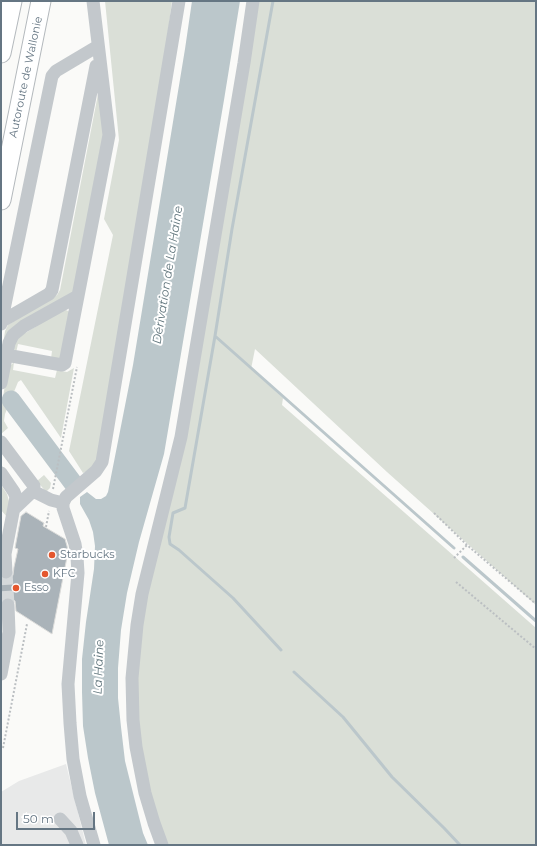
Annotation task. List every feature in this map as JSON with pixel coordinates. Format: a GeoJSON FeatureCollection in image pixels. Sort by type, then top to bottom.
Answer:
{"type":"FeatureCollection","features":[{"type":"Feature","properties":{"kind":"highway"},"geometry":{"type":"LineString","coordinates":[[1,53],[12,1]]}},
{"type":"Feature","properties":{"kind":"highway","name":"Autoroute de Wallonie"},"geometry":{"type":"LineString","coordinates":[[1,200],[41,1]]}},
{"type":"Feature","properties":{"kind":"lane"},"geometry":{"type":"LineString","coordinates":[[6,355],[62,365],[65,363],[109,136],[92,1]]}},
{"type":"Feature","properties":{"kind":"lane"},"geometry":{"type":"LineString","coordinates":[[94,845],[80,796],[73,759],[68,684],[78,573],[75,544],[63,508],[65,500],[96,471],[102,462],[179,1]]}},
{"type":"Feature","properties":{"kind":"lane"},"geometry":{"type":"LineString","coordinates":[[162,845],[145,793],[135,740],[132,678],[137,625],[142,594],[181,437],[244,63],[253,1]]}},
{"type":"Feature","properties":{"kind":"lane"},"geometry":{"type":"LineString","coordinates":[[1,322],[49,294],[52,290],[98,50]]}},
{"type":"Feature","properties":{"kind":"lane"},"geometry":{"type":"LineString","coordinates":[[1,322],[52,76],[56,71],[98,50]]}},
{"type":"Feature","properties":{"kind":"lane"},"geometry":{"type":"LineString","coordinates":[[1,383],[6,355],[13,335],[18,330],[78,296]]}},
{"type":"Feature","properties":{"kind":"lane"},"geometry":{"type":"LineString","coordinates":[[1,442],[34,486],[33,491],[14,509]]}},
{"type":"Feature","properties":{"kind":"lane"},"geometry":{"type":"LineString","coordinates":[[1,473],[16,497],[4,562]]}},
{"type":"Feature","properties":{"kind":"lane"},"geometry":{"type":"LineString","coordinates":[[33,491],[51,500],[65,500]]}},
{"type":"Feature","properties":{"kind":"lane"},"geometry":{"type":"LineString","coordinates":[[1,674],[9,632],[8,605]]}},
{"type":"Feature","properties":{"kind":"lane"},"geometry":{"type":"LineString","coordinates":[[60,819],[71,831],[77,845]]}},
{"type":"Feature","properties":{"kind":"path"},"geometry":{"type":"LineString","coordinates":[[55,480],[62,444]]}},
{"type":"Feature","properties":{"kind":"path"},"geometry":{"type":"LineString","coordinates":[[434,512],[468,545],[536,604]]}},
{"type":"Feature","properties":{"kind":"path"},"geometry":{"type":"LineString","coordinates":[[454,558],[468,545]]}},
{"type":"Feature","properties":{"kind":"path"},"geometry":{"type":"LineString","coordinates":[[456,582],[536,649]]}},
{"type":"Feature","properties":{"kind":"path"},"geometry":{"type":"LineString","coordinates":[[3,748],[27,624]]}},
{"type":"Feature","properties":{"kind":"shaded area"},"geometry":{"type":"Polygon","coordinates":[[[105,1],[172,1],[99,459],[93,469],[83,473],[69,451],[113,235],[104,219],[119,140],[105,1]]]}},
{"type":"Feature","properties":{"kind":"shaded area"},"geometry":{"type":"Polygon","coordinates":[[[257,1],[536,1],[536,605],[387,472],[255,349],[251,369],[283,398],[282,405],[536,628],[536,845],[165,845],[155,819],[137,736],[137,653],[257,1]]]}},
{"type":"Feature","properties":{"kind":"shaded area"},"geometry":{"type":"Polygon","coordinates":[[[98,94],[105,135],[75,289],[2,352],[5,331],[8,325],[57,295],[60,290],[98,94]]]}},
{"type":"Feature","properties":{"kind":"shaded area"},"geometry":{"type":"Polygon","coordinates":[[[66,310],[70,312],[60,358],[51,359],[52,351],[18,344],[16,353],[14,345],[19,337],[59,312],[66,310]]]}},
{"type":"Feature","properties":{"kind":"shaded area"},"geometry":{"type":"Polygon","coordinates":[[[14,362],[13,370],[55,378],[57,370],[67,372],[74,368],[61,438],[21,380],[18,382],[5,414],[4,421],[8,428],[1,434],[1,410],[7,372],[14,362]]]}},
{"type":"Feature","properties":{"kind":"shaded area"},"geometry":{"type":"Polygon","coordinates":[[[44,475],[51,483],[50,488],[46,492],[37,481],[44,475]]]}},
{"type":"Feature","properties":{"kind":"shaded area"},"geometry":{"type":"Polygon","coordinates":[[[1,485],[7,494],[9,501],[7,517],[1,510],[1,485]]]}},
{"type":"Feature","properties":{"kind":"shaded area"},"geometry":{"type":"Polygon","coordinates":[[[66,764],[86,845],[1,845],[1,792],[19,781],[66,764]]]}},
{"type":"Feature","properties":{"kind":"water","name":"Dérivation de La Haine"},"geometry":{"type":"Polygon","coordinates":[[[192,1],[240,1],[164,454],[139,542],[127,593],[121,630],[118,668],[118,698],[125,761],[143,833],[148,845],[109,845],[95,793],[83,726],[82,659],[94,569],[95,546],[93,532],[89,520],[80,504],[80,497],[87,492],[96,499],[101,499],[106,496],[108,492],[133,365],[192,1]]]}},
{"type":"Feature","properties":{"kind":"building"},"geometry":{"type":"Polygon","coordinates":[[[26,512],[44,523],[43,526],[65,539],[67,546],[68,552],[52,634],[16,611],[15,601],[12,598],[7,597],[1,601],[1,578],[7,580],[13,575],[18,549],[15,548],[21,516],[26,512]]]}},
{"type":"Feature","properties":{"kind":"waterway"},"geometry":{"type":"LineString","coordinates":[[273,1],[232,229],[215,336],[454,548]]}},
{"type":"Feature","properties":{"kind":"waterway"},"geometry":{"type":"LineString","coordinates":[[215,336],[185,508],[173,513],[169,537],[170,544],[179,550],[233,598],[281,650]]}},
{"type":"Feature","properties":{"kind":"waterway","name":"La Haine"},"geometry":{"type":"LineString","coordinates":[[11,400],[73,483]]}},
{"type":"Feature","properties":{"kind":"waterway"},"geometry":{"type":"LineString","coordinates":[[463,557],[536,621]]}},
{"type":"Feature","properties":{"kind":"waterway"},"geometry":{"type":"LineString","coordinates":[[294,672],[343,717],[392,777],[460,845]]}},
{"type":"Feature","properties":{"kind":"tunnel"},"geometry":{"type":"LineString","coordinates":[[6,572],[8,605]]}},
{"type":"Feature","properties":{"kind":"place","name":"Starbucks"},"geometry":{"type":"Point","coordinates":[52,555]}},
{"type":"Feature","properties":{"kind":"place","name":"KFC"},"geometry":{"type":"Point","coordinates":[45,574]}},
{"type":"Feature","properties":{"kind":"place","name":"Esso"},"geometry":{"type":"Point","coordinates":[16,588]}}]}
